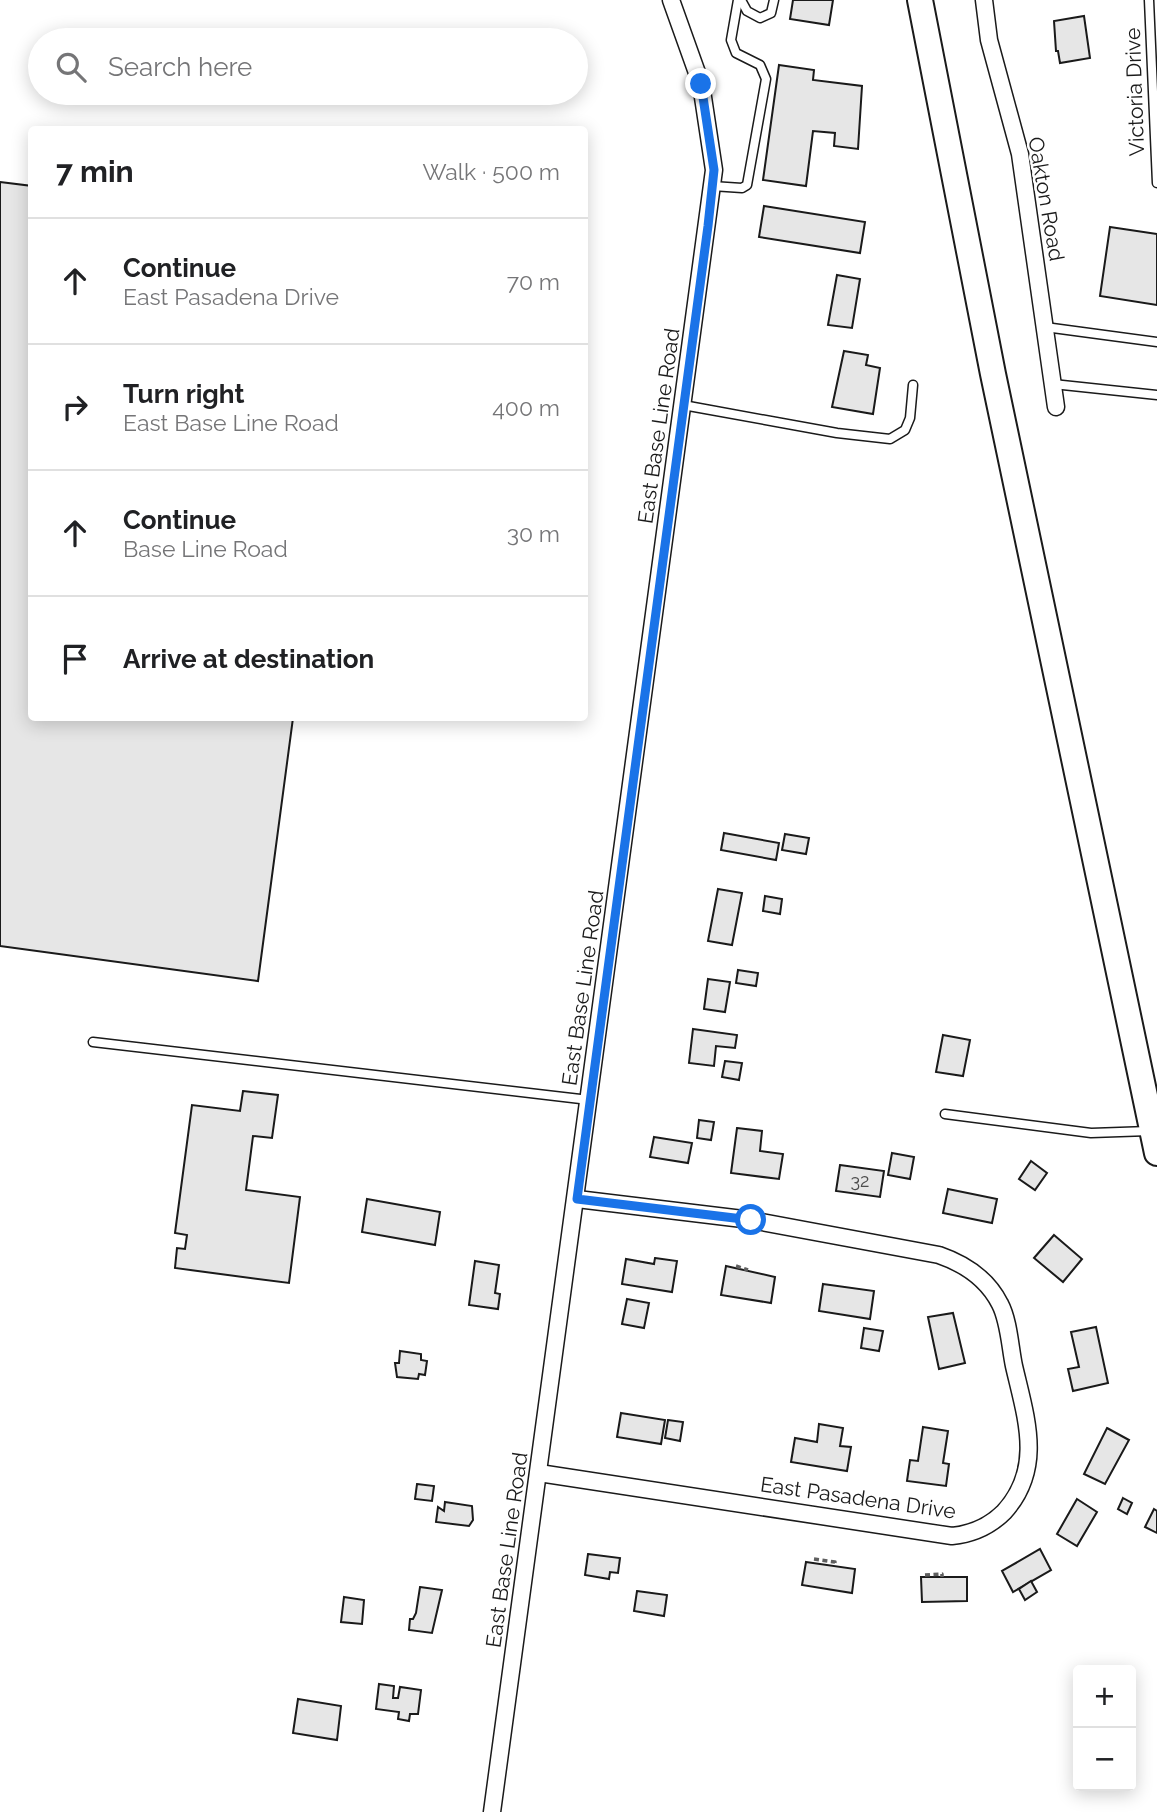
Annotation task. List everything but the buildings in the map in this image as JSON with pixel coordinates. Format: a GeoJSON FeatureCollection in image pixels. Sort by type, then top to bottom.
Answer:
{"type":"FeatureCollection","features":[{"type":"Feature","properties":{"kind":"main road"},"geometry":{"type":"LineString","coordinates":[[920,0],[993,374],[1155,1144]]}},
{"type":"Feature","properties":{"kind":"street","name":"East Base Line Road"},"geometry":{"type":"LineString","coordinates":[[492,1812],[713,178],[701,84],[671,0]]}},
{"type":"Feature","properties":{"kind":"street","name":"Oakton Road"},"geometry":{"type":"LineString","coordinates":[[984,0],[989,40],[1020,154],[1056,407]]}},
{"type":"Feature","properties":{"kind":"street","name":"East Pasadena Drive"},"geometry":{"type":"LineString","coordinates":[[539,1473],[952,1536],[976,1532],[997,1519],[1016,1498],[1029,1467],[1029,1434],[1000,1305],[981,1279],[962,1263],[939,1255],[751,1220],[577,1199]]}},
{"type":"Feature","properties":{"kind":"lane"},"geometry":{"type":"LineString","coordinates":[[713,178],[742,188],[749,180],[766,79],[760,65],[736,53],[732,40],[740,0]]}},
{"type":"Feature","properties":{"kind":"lane"},"geometry":{"type":"LineString","coordinates":[[740,0],[747,11],[760,18],[771,13],[774,0]]}},
{"type":"Feature","properties":{"kind":"lane","name":"Victoria Drive"},"geometry":{"type":"LineString","coordinates":[[1149,0],[1157,183]]}},
{"type":"Feature","properties":{"kind":"lane"},"geometry":{"type":"LineString","coordinates":[[1045,327],[1157,342]]}},
{"type":"Feature","properties":{"kind":"lane"},"geometry":{"type":"LineString","coordinates":[[1053,384],[1157,395]]}},
{"type":"Feature","properties":{"kind":"lane"},"geometry":{"type":"LineString","coordinates":[[683,405],[837,433],[890,439],[905,430],[911,418],[913,385]]}},
{"type":"Feature","properties":{"kind":"lane"},"geometry":{"type":"LineString","coordinates":[[93,1042],[589,1100]]}},
{"type":"Feature","properties":{"kind":"lane"},"geometry":{"type":"LineString","coordinates":[[945,1114],[1155,1144]]}},
{"type":"Feature","properties":{"kind":"path"},"geometry":{"type":"LineString","coordinates":[[737,1266],[748,1270]]}},
{"type":"Feature","properties":{"kind":"path"},"geometry":{"type":"LineString","coordinates":[[814,1559],[835,1562],[834,1566]]}},
{"type":"Feature","properties":{"kind":"path"},"geometry":{"type":"LineString","coordinates":[[925,1575],[942,1574],[942,1577]]}},
{"type":"Feature","properties":{"kind":"route"},"geometry":{"type":"LineString","coordinates":[[701,84],[714,170],[708,226],[640,715],[577,1199],[751,1220]]}}]}
